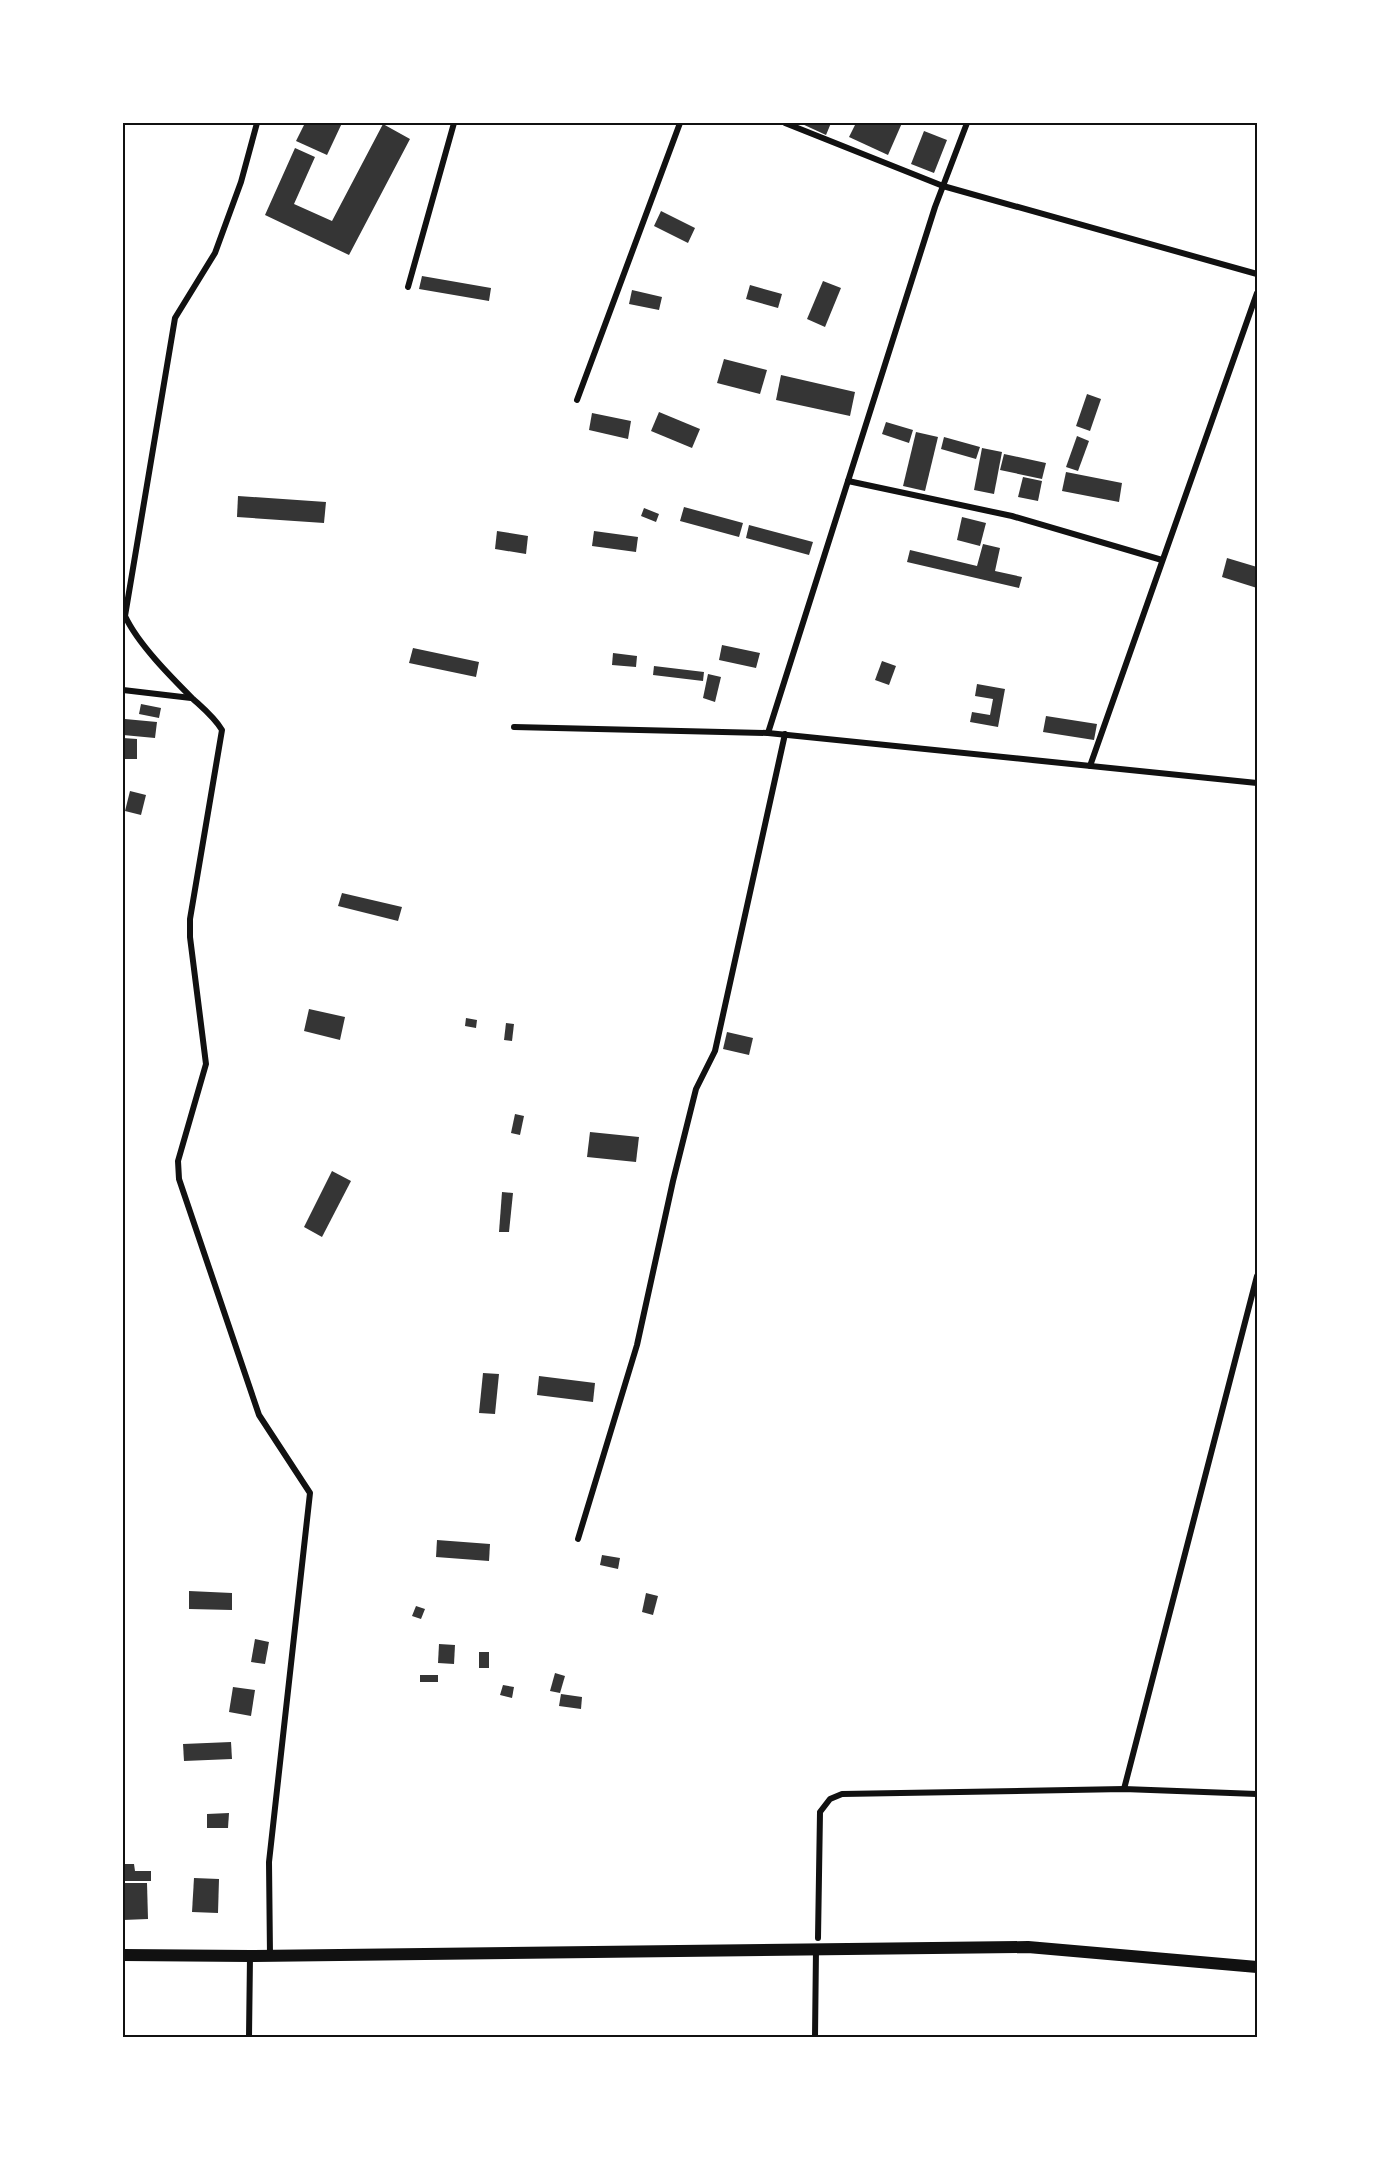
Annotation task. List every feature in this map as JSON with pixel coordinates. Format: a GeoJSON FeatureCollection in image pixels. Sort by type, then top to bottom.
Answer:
{"type":"FeatureCollection","features":[{"type":"Feature","properties":{"kind":"main road"},"geometry":{"type":"LineString","coordinates":[[123,1955],[270,1956],[817,1944],[1028,1947],[1257,1967]]}},
{"type":"Feature","properties":{"kind":"street"},"geometry":{"type":"LineString","coordinates":[[258,123],[241,182],[215,253],[175,318],[125,616],[142,643],[192,698],[215,719],[222,730],[190,919],[190,936],[206,1064],[177,1170],[259,1415],[310,1493],[269,1863],[270,1956]]}},
{"type":"Feature","properties":{"kind":"street"},"geometry":{"type":"LineString","coordinates":[[408,287],[454,123]]}},
{"type":"Feature","properties":{"kind":"street"},"geometry":{"type":"LineString","coordinates":[[577,400],[680,123]]}},
{"type":"Feature","properties":{"kind":"street"},"geometry":{"type":"LineString","coordinates":[[785,123],[943,186],[1257,274]]}},
{"type":"Feature","properties":{"kind":"street"},"geometry":{"type":"LineString","coordinates":[[768,733],[943,186],[967,123]]}},
{"type":"Feature","properties":{"kind":"street"},"geometry":{"type":"LineString","coordinates":[[1090,766],[1257,293]]}},
{"type":"Feature","properties":{"kind":"street"},"geometry":{"type":"LineString","coordinates":[[848,481],[1012,516],[1162,560]]}},
{"type":"Feature","properties":{"kind":"street"},"geometry":{"type":"LineString","coordinates":[[123,690],[192,698]]}},
{"type":"Feature","properties":{"kind":"street"},"geometry":{"type":"LineString","coordinates":[[514,727],[785,734],[1257,783]]}},
{"type":"Feature","properties":{"kind":"street"},"geometry":{"type":"LineString","coordinates":[[578,1539],[637,1345],[696,1089],[715,1051],[785,734]]}},
{"type":"Feature","properties":{"kind":"street"},"geometry":{"type":"LineString","coordinates":[[1124,1789],[1257,1276]]}},
{"type":"Feature","properties":{"kind":"street"},"geometry":{"type":"LineString","coordinates":[[815,2037],[820,1812],[830,1799],[842,1794],[1124,1789],[1257,1794]]}},
{"type":"Feature","properties":{"kind":"street"},"geometry":{"type":"LineString","coordinates":[[249,2037],[250,1956]]}},
{"type":"Feature","properties":{"kind":"building"},"geometry":{"type":"Polygon","coordinates":[[[305,123],[342,123],[327,155],[296,141],[305,123]]]}},
{"type":"Feature","properties":{"kind":"building"},"geometry":{"type":"Polygon","coordinates":[[[800,123],[831,123],[826,135],[800,123]]]}},
{"type":"Feature","properties":{"kind":"building"},"geometry":{"type":"Polygon","coordinates":[[[856,123],[902,123],[888,155],[849,137],[856,123]]]}},
{"type":"Feature","properties":{"kind":"building"},"geometry":{"type":"Polygon","coordinates":[[[383,124],[410,139],[349,255],[265,215],[295,148],[315,157],[294,204],[332,221],[383,124]]]}},
{"type":"Feature","properties":{"kind":"building"},"geometry":{"type":"Polygon","coordinates":[[[924,131],[947,140],[934,173],[911,164],[924,131]]]}},
{"type":"Feature","properties":{"kind":"building"},"geometry":{"type":"Polygon","coordinates":[[[661,211],[695,228],[688,243],[654,226],[661,211]]]}},
{"type":"Feature","properties":{"kind":"building"},"geometry":{"type":"Polygon","coordinates":[[[422,276],[491,288],[489,301],[419,289],[422,276]]]}},
{"type":"Feature","properties":{"kind":"building"},"geometry":{"type":"Polygon","coordinates":[[[823,281],[841,288],[825,327],[807,319],[823,281]]]}},
{"type":"Feature","properties":{"kind":"building"},"geometry":{"type":"Polygon","coordinates":[[[750,285],[782,294],[778,308],[746,299],[750,285]]]}},
{"type":"Feature","properties":{"kind":"building"},"geometry":{"type":"Polygon","coordinates":[[[632,290],[662,297],[659,310],[629,304],[632,290]]]}},
{"type":"Feature","properties":{"kind":"building"},"geometry":{"type":"Polygon","coordinates":[[[724,359],[767,370],[760,394],[717,383],[724,359]]]}},
{"type":"Feature","properties":{"kind":"building"},"geometry":{"type":"Polygon","coordinates":[[[781,375],[855,392],[850,416],[776,400],[781,375]]]}},
{"type":"Feature","properties":{"kind":"building"},"geometry":{"type":"Polygon","coordinates":[[[1087,394],[1101,399],[1090,431],[1076,426],[1087,394]]]}},
{"type":"Feature","properties":{"kind":"building"},"geometry":{"type":"Polygon","coordinates":[[[659,412],[700,429],[692,448],[651,431],[659,412]]]}},
{"type":"Feature","properties":{"kind":"building"},"geometry":{"type":"Polygon","coordinates":[[[592,413],[631,421],[628,439],[589,430],[592,413]]]}},
{"type":"Feature","properties":{"kind":"building"},"geometry":{"type":"Polygon","coordinates":[[[886,422],[913,430],[909,443],[882,434],[886,422]]]}},
{"type":"Feature","properties":{"kind":"building"},"geometry":{"type":"Polygon","coordinates":[[[916,432],[938,437],[925,491],[903,486],[916,432]]]}},
{"type":"Feature","properties":{"kind":"building"},"geometry":{"type":"Polygon","coordinates":[[[1077,436],[1089,441],[1078,471],[1066,467],[1077,436]]]}},
{"type":"Feature","properties":{"kind":"building"},"geometry":{"type":"Polygon","coordinates":[[[944,437],[980,447],[976,459],[941,449],[944,437]]]}},
{"type":"Feature","properties":{"kind":"building"},"geometry":{"type":"Polygon","coordinates":[[[982,448],[1002,452],[994,494],[974,490],[982,448]]]}},
{"type":"Feature","properties":{"kind":"building"},"geometry":{"type":"Polygon","coordinates":[[[1004,454],[1046,463],[1042,479],[1000,470],[1004,454]]]}},
{"type":"Feature","properties":{"kind":"building"},"geometry":{"type":"Polygon","coordinates":[[[1066,472],[1122,483],[1119,502],[1062,491],[1066,472]]]}},
{"type":"Feature","properties":{"kind":"building"},"geometry":{"type":"Polygon","coordinates":[[[1023,477],[1042,481],[1038,501],[1018,497],[1023,477]]]}},
{"type":"Feature","properties":{"kind":"building"},"geometry":{"type":"Polygon","coordinates":[[[238,496],[326,502],[324,523],[237,517],[238,496]]]}},
{"type":"Feature","properties":{"kind":"building"},"geometry":{"type":"Polygon","coordinates":[[[684,507],[743,523],[739,537],[680,521],[684,507]]]}},
{"type":"Feature","properties":{"kind":"building"},"geometry":{"type":"Polygon","coordinates":[[[644,508],[659,514],[656,522],[641,516],[644,508]]]}},
{"type":"Feature","properties":{"kind":"building"},"geometry":{"type":"Polygon","coordinates":[[[962,517],[986,523],[980,546],[957,540],[962,517]]]}},
{"type":"Feature","properties":{"kind":"building"},"geometry":{"type":"Polygon","coordinates":[[[749,525],[813,542],[809,555],[746,538],[749,525]]]}},
{"type":"Feature","properties":{"kind":"building"},"geometry":{"type":"Polygon","coordinates":[[[497,531],[528,536],[526,554],[495,549],[497,531]]]}},
{"type":"Feature","properties":{"kind":"building"},"geometry":{"type":"Polygon","coordinates":[[[594,531],[638,537],[636,552],[592,546],[594,531]]]}},
{"type":"Feature","properties":{"kind":"building"},"geometry":{"type":"Polygon","coordinates":[[[983,544],[1000,548],[995,571],[1022,577],[1019,588],[907,562],[910,550],[977,566],[983,544]]]}},
{"type":"Feature","properties":{"kind":"building"},"geometry":{"type":"Polygon","coordinates":[[[1227,558],[1257,567],[1257,588],[1222,577],[1227,558]]]}},
{"type":"Feature","properties":{"kind":"building"},"geometry":{"type":"Polygon","coordinates":[[[722,645],[760,653],[756,668],[719,660],[722,645]]]}},
{"type":"Feature","properties":{"kind":"building"},"geometry":{"type":"Polygon","coordinates":[[[413,648],[479,662],[476,677],[409,663],[413,648]]]}},
{"type":"Feature","properties":{"kind":"building"},"geometry":{"type":"Polygon","coordinates":[[[613,653],[637,656],[636,667],[612,665],[613,653]]]}},
{"type":"Feature","properties":{"kind":"building"},"geometry":{"type":"Polygon","coordinates":[[[882,661],[896,666],[889,685],[875,680],[882,661]]]}},
{"type":"Feature","properties":{"kind":"building"},"geometry":{"type":"Polygon","coordinates":[[[654,666],[704,672],[703,681],[653,675],[654,666]]]}},
{"type":"Feature","properties":{"kind":"building"},"geometry":{"type":"Polygon","coordinates":[[[708,674],[721,677],[715,702],[703,698],[708,674]]]}},
{"type":"Feature","properties":{"kind":"building"},"geometry":{"type":"Polygon","coordinates":[[[977,684],[1005,689],[998,727],[970,722],[972,712],[990,715],[993,699],[975,696],[977,684]]]}},
{"type":"Feature","properties":{"kind":"building"},"geometry":{"type":"Polygon","coordinates":[[[141,704],[161,708],[159,718],[139,714],[141,704]]]}},
{"type":"Feature","properties":{"kind":"building"},"geometry":{"type":"Polygon","coordinates":[[[1046,716],[1097,724],[1094,740],[1043,732],[1046,716]]]}},
{"type":"Feature","properties":{"kind":"building"},"geometry":{"type":"Polygon","coordinates":[[[125,719],[157,722],[155,738],[123,735],[125,719]]]}},
{"type":"Feature","properties":{"kind":"building"},"geometry":{"type":"Polygon","coordinates":[[[123,738],[137,739],[137,759],[123,759],[123,738]]]}},
{"type":"Feature","properties":{"kind":"building"},"geometry":{"type":"Polygon","coordinates":[[[130,791],[146,795],[141,815],[125,811],[130,791]]]}},
{"type":"Feature","properties":{"kind":"building"},"geometry":{"type":"Polygon","coordinates":[[[342,893],[402,907],[398,921],[338,906],[342,893]]]}},
{"type":"Feature","properties":{"kind":"building"},"geometry":{"type":"Polygon","coordinates":[[[309,1009],[345,1017],[340,1040],[304,1031],[309,1009]]]}},
{"type":"Feature","properties":{"kind":"building"},"geometry":{"type":"Polygon","coordinates":[[[466,1018],[477,1020],[476,1028],[465,1026],[466,1018]]]}},
{"type":"Feature","properties":{"kind":"building"},"geometry":{"type":"Polygon","coordinates":[[[506,1023],[514,1024],[512,1041],[504,1040],[506,1023]]]}},
{"type":"Feature","properties":{"kind":"building"},"geometry":{"type":"Polygon","coordinates":[[[727,1032],[753,1038],[749,1055],[723,1049],[727,1032]]]}},
{"type":"Feature","properties":{"kind":"building"},"geometry":{"type":"Polygon","coordinates":[[[515,1114],[524,1116],[520,1135],[511,1133],[515,1114]]]}},
{"type":"Feature","properties":{"kind":"building"},"geometry":{"type":"Polygon","coordinates":[[[590,1132],[639,1137],[636,1162],[587,1157],[590,1132]]]}},
{"type":"Feature","properties":{"kind":"building"},"geometry":{"type":"Polygon","coordinates":[[[332,1171],[351,1181],[322,1237],[304,1227],[332,1171]]]}},
{"type":"Feature","properties":{"kind":"building"},"geometry":{"type":"Polygon","coordinates":[[[502,1192],[513,1193],[509,1232],[499,1232],[502,1192]]]}},
{"type":"Feature","properties":{"kind":"building"},"geometry":{"type":"Polygon","coordinates":[[[483,1373],[499,1374],[495,1414],[479,1413],[483,1373]]]}},
{"type":"Feature","properties":{"kind":"building"},"geometry":{"type":"Polygon","coordinates":[[[539,1376],[595,1383],[593,1402],[537,1395],[539,1376]]]}},
{"type":"Feature","properties":{"kind":"building"},"geometry":{"type":"Polygon","coordinates":[[[437,1540],[490,1544],[489,1561],[436,1557],[437,1540]]]}},
{"type":"Feature","properties":{"kind":"building"},"geometry":{"type":"Polygon","coordinates":[[[602,1555],[620,1558],[618,1569],[600,1565],[602,1555]]]}},
{"type":"Feature","properties":{"kind":"building"},"geometry":{"type":"Polygon","coordinates":[[[189,1591],[232,1593],[232,1610],[189,1609],[189,1591]]]}},
{"type":"Feature","properties":{"kind":"building"},"geometry":{"type":"Polygon","coordinates":[[[646,1593],[658,1596],[653,1615],[642,1612],[646,1593]]]}},
{"type":"Feature","properties":{"kind":"building"},"geometry":{"type":"Polygon","coordinates":[[[416,1606],[425,1609],[421,1619],[412,1616],[416,1606]]]}},
{"type":"Feature","properties":{"kind":"building"},"geometry":{"type":"Polygon","coordinates":[[[255,1639],[269,1642],[265,1664],[251,1662],[255,1639]]]}},
{"type":"Feature","properties":{"kind":"building"},"geometry":{"type":"Polygon","coordinates":[[[439,1644],[455,1645],[454,1664],[438,1663],[439,1644]]]}},
{"type":"Feature","properties":{"kind":"building"},"geometry":{"type":"Polygon","coordinates":[[[479,1652],[489,1652],[489,1668],[479,1668],[479,1652]]]}},
{"type":"Feature","properties":{"kind":"building"},"geometry":{"type":"Polygon","coordinates":[[[555,1673],[565,1676],[560,1693],[550,1691],[555,1673]]]}},
{"type":"Feature","properties":{"kind":"building"},"geometry":{"type":"Polygon","coordinates":[[[420,1675],[438,1675],[438,1682],[420,1682],[420,1675]]]}},
{"type":"Feature","properties":{"kind":"building"},"geometry":{"type":"Polygon","coordinates":[[[503,1685],[514,1687],[512,1698],[500,1695],[503,1685]]]}},
{"type":"Feature","properties":{"kind":"building"},"geometry":{"type":"Polygon","coordinates":[[[233,1687],[255,1690],[251,1716],[229,1712],[233,1687]]]}},
{"type":"Feature","properties":{"kind":"building"},"geometry":{"type":"Polygon","coordinates":[[[561,1694],[582,1697],[581,1709],[559,1706],[561,1694]]]}},
{"type":"Feature","properties":{"kind":"building"},"geometry":{"type":"Polygon","coordinates":[[[231,1742],[232,1759],[184,1761],[183,1744],[231,1742]]]}},
{"type":"Feature","properties":{"kind":"building"},"geometry":{"type":"Polygon","coordinates":[[[229,1813],[228,1828],[207,1828],[207,1814],[229,1813]]]}},
{"type":"Feature","properties":{"kind":"building"},"geometry":{"type":"Polygon","coordinates":[[[123,1864],[134,1864],[135,1871],[151,1871],[151,1881],[123,1881],[123,1864]]]}},
{"type":"Feature","properties":{"kind":"building"},"geometry":{"type":"Polygon","coordinates":[[[194,1878],[219,1879],[218,1913],[192,1912],[194,1878]]]}},
{"type":"Feature","properties":{"kind":"building"},"geometry":{"type":"Polygon","coordinates":[[[123,1883],[147,1883],[148,1919],[123,1920],[123,1883]]]}}]}
